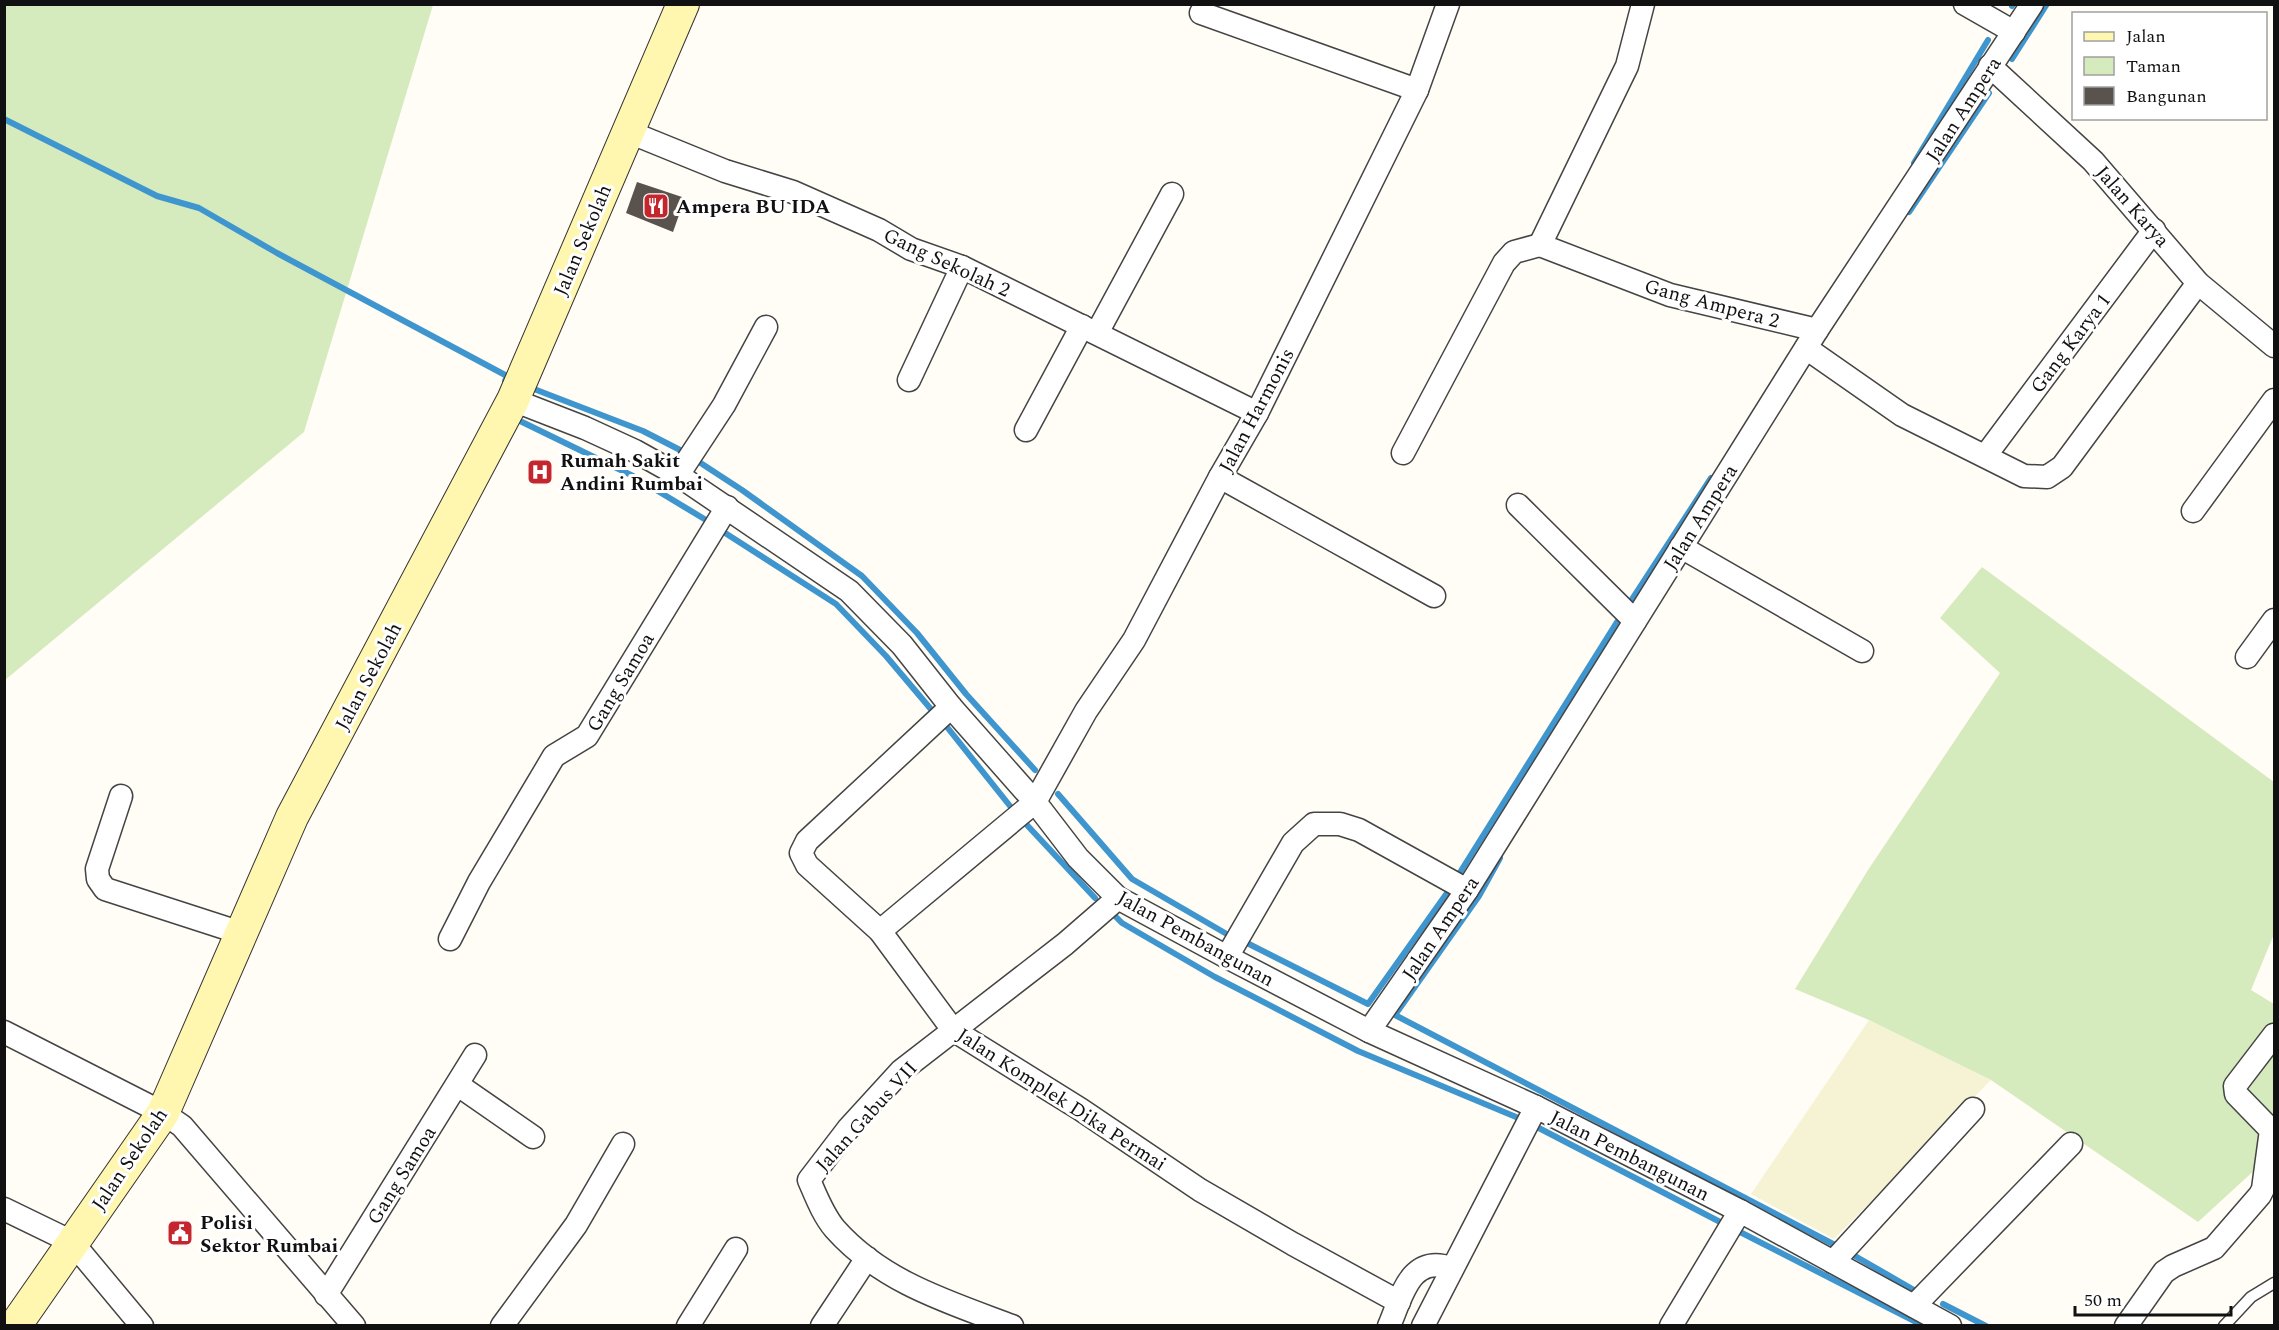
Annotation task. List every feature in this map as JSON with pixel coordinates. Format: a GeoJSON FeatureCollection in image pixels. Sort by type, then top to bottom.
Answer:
{"type":"FeatureCollection","features":[{"type":"Feature","properties":{"kind":"street","name":"Jalan Sekolah"},"geometry":{"type":"LineString","coordinates":[[15,1326],[163,1113],[292,817],[513,400],[683,4]]}},
{"type":"Feature","properties":{"kind":"street","name":"Jalan Harmonis"},"geometry":{"type":"LineString","coordinates":[[1035,802],[1086,711],[1134,640],[1220,477],[1257,413],[1418,90],[1448,4]]}},
{"type":"Feature","properties":{"kind":"street"},"geometry":{"type":"LineString","coordinates":[[1403,453],[1504,263],[1514,252],[1540,245],[1627,66],[1643,4]]}},
{"type":"Feature","properties":{"kind":"street"},"geometry":{"type":"LineString","coordinates":[[1965,4],[2014,32]]}},
{"type":"Feature","properties":{"kind":"street","name":"Jalan Ampera"},"geometry":{"type":"LineString","coordinates":[[1369,1031],[1467,890],[1812,339],[2032,4]]}},
{"type":"Feature","properties":{"kind":"street"},"geometry":{"type":"LineString","coordinates":[[1201,13],[1418,90]]}},
{"type":"Feature","properties":{"kind":"street","name":"Jalan Karya"},"geometry":{"type":"LineString","coordinates":[[1990,66],[2093,160],[2198,283],[2274,346]]}},
{"type":"Feature","properties":{"kind":"street","name":"Gang Sekolah 2"},"geometry":{"type":"LineString","coordinates":[[629,132],[725,171],[793,192],[879,230],[910,249],[962,267],[1257,413]]}},
{"type":"Feature","properties":{"kind":"street"},"geometry":{"type":"LineString","coordinates":[[1026,430],[1172,194]]}},
{"type":"Feature","properties":{"kind":"street","name":"Gang Karya 1"},"geometry":{"type":"LineString","coordinates":[[1986,455],[2154,230]]}},
{"type":"Feature","properties":{"kind":"street","name":"Gang Ampera 2"},"geometry":{"type":"LineString","coordinates":[[1540,245],[1670,295],[1812,339]]}},
{"type":"Feature","properties":{"kind":"street"},"geometry":{"type":"LineString","coordinates":[[909,380],[962,267]]}},
{"type":"Feature","properties":{"kind":"street"},"geometry":{"type":"LineString","coordinates":[[1812,339],[1902,415],[2024,476],[2047,477],[2062,467],[2198,283]]}},
{"type":"Feature","properties":{"kind":"street"},"geometry":{"type":"LineString","coordinates":[[678,475],[724,405],[766,327]]}},
{"type":"Feature","properties":{"kind":"street","name":"Jalan Pembangunan"},"geometry":{"type":"LineString","coordinates":[[513,400],[635,450],[727,507],[849,591],[902,645],[951,707],[1035,802],[1078,858],[1119,898],[1369,1031],[1536,1107],[1740,1212],[1950,1326]]}},
{"type":"Feature","properties":{"kind":"street"},"geometry":{"type":"LineString","coordinates":[[2193,512],[2274,400]]}},
{"type":"Feature","properties":{"kind":"street"},"geometry":{"type":"LineString","coordinates":[[1220,477],[1434,596]]}},
{"type":"Feature","properties":{"kind":"street"},"geometry":{"type":"LineString","coordinates":[[1518,506],[1635,621]]}},
{"type":"Feature","properties":{"kind":"street","name":"Gang Samoa"},"geometry":{"type":"LineString","coordinates":[[450,939],[479,882],[554,756],[587,736],[727,507]]}},
{"type":"Feature","properties":{"kind":"street"},"geometry":{"type":"LineString","coordinates":[[1681,547],[1862,651]]}},
{"type":"Feature","properties":{"kind":"street"},"geometry":{"type":"LineString","coordinates":[[2247,657],[2274,620]]}},
{"type":"Feature","properties":{"kind":"street","name":"Jalan Komplek Dika Permai"},"geometry":{"type":"LineString","coordinates":[[951,707],[807,841],[801,853],[807,865],[880,932],[952,1030],[1080,1109],[1200,1190],[1399,1302]]}},
{"type":"Feature","properties":{"kind":"street"},"geometry":{"type":"LineString","coordinates":[[121,796],[97,869],[100,885],[105,889],[241,933]]}},
{"type":"Feature","properties":{"kind":"street"},"geometry":{"type":"LineString","coordinates":[[880,932],[1035,802]]}},
{"type":"Feature","properties":{"kind":"street"},"geometry":{"type":"LineString","coordinates":[[1227,957],[1293,843],[1314,824],[1340,824],[1359,830],[1467,890]]}},
{"type":"Feature","properties":{"kind":"street","name":"Jalan Gabus VII"},"geometry":{"type":"LineString","coordinates":[[867,1258],[834,1228],[809,1180],[848,1130],[901,1071],[1065,944],[1119,898]]}},
{"type":"Feature","properties":{"kind":"street"},"geometry":{"type":"LineString","coordinates":[[4,1032],[163,1113],[182,1126],[354,1326]]}},
{"type":"Feature","properties":{"kind":"street"},"geometry":{"type":"LineString","coordinates":[[2126,1326],[2164,1272],[2214,1248],[2263,1189],[2271,1130],[2236,1094],[2235,1086],[2274,1035]]}},
{"type":"Feature","properties":{"kind":"street","name":"Gang Samoa"},"geometry":{"type":"LineString","coordinates":[[326,1295],[475,1055]]}},
{"type":"Feature","properties":{"kind":"street"},"geometry":{"type":"LineString","coordinates":[[458,1085],[533,1137]]}},
{"type":"Feature","properties":{"kind":"street"},"geometry":{"type":"LineString","coordinates":[[1423,1326],[1536,1107]]}},
{"type":"Feature","properties":{"kind":"street"},"geometry":{"type":"LineString","coordinates":[[1833,1262],[1973,1109]]}},
{"type":"Feature","properties":{"kind":"street"},"geometry":{"type":"LineString","coordinates":[[502,1326],[576,1225],[623,1144]]}},
{"type":"Feature","properties":{"kind":"street"},"geometry":{"type":"LineString","coordinates":[[1914,1306],[2071,1144]]}},
{"type":"Feature","properties":{"kind":"street"},"geometry":{"type":"LineString","coordinates":[[4,1209],[72,1242],[142,1326]]}},
{"type":"Feature","properties":{"kind":"street"},"geometry":{"type":"LineString","coordinates":[[1671,1326],[1740,1212]]}},
{"type":"Feature","properties":{"kind":"street"},"geometry":{"type":"LineString","coordinates":[[688,1326],[736,1249]]}},
{"type":"Feature","properties":{"kind":"street"},"geometry":{"type":"LineString","coordinates":[[822,1326],[867,1258],[915,1289],[1012,1326]]}},
{"type":"Feature","properties":{"kind":"street"},"geometry":{"type":"LineString","coordinates":[[1389,1326],[1412,1276],[1426,1265],[1438,1264],[1451,1268]]}},
{"type":"Feature","properties":{"kind":"lane"},"geometry":{"type":"LineString","coordinates":[[2224,1326],[2252,1297],[2274,1283]]}},
{"type":"Feature","properties":{"kind":"shaded area"},"geometry":{"type":"Polygon","coordinates":[[[1869,1020],[1991,1080],[1834,1239],[1751,1194],[1869,1020]]]}},
{"type":"Feature","properties":{"kind":"green space"},"geometry":{"type":"Polygon","coordinates":[[[5,4],[433,5],[304,432],[5,680],[5,4]]]}},
{"type":"Feature","properties":{"kind":"green space"},"geometry":{"type":"Polygon","coordinates":[[[1982,567],[2274,782],[2274,934],[2251,990],[2274,1004],[2274,1155],[2270,1156],[2198,1222],[1991,1080],[1869,1020],[1795,989],[1868,870],[2000,673],[1940,618],[1982,567]]]}},
{"type":"Feature","properties":{"kind":"building","name":"Ampera BU IDA"},"geometry":{"type":"Polygon","coordinates":[[[637,182],[685,198],[673,232],[626,213],[637,182]]]}},
{"type":"Feature","properties":{"kind":"waterway"},"geometry":{"type":"LineString","coordinates":[[2012,59],[2047,4]]}},
{"type":"Feature","properties":{"kind":"waterway"},"geometry":{"type":"LineString","coordinates":[[1914,163],[1988,40]]}},
{"type":"Feature","properties":{"kind":"waterway"},"geometry":{"type":"LineString","coordinates":[[1909,212],[1989,93]]}},
{"type":"Feature","properties":{"kind":"waterway"},"geometry":{"type":"LineString","coordinates":[[4,119],[157,196],[199,208],[277,253],[507,376],[505,381]]}},
{"type":"Feature","properties":{"kind":"waterway"},"geometry":{"type":"LineString","coordinates":[[534,389],[643,431],[684,452]]}},
{"type":"Feature","properties":{"kind":"waterway"},"geometry":{"type":"LineString","coordinates":[[520,421],[633,476],[706,520]]}},
{"type":"Feature","properties":{"kind":"waterway"},"geometry":{"type":"LineString","coordinates":[[696,460],[862,576],[917,633],[966,694],[1035,770]]}},
{"type":"Feature","properties":{"kind":"waterway"},"geometry":{"type":"LineString","coordinates":[[1629,604],[1711,478]]}},
{"type":"Feature","properties":{"kind":"waterway"},"geometry":{"type":"LineString","coordinates":[[722,531],[836,604],[886,656],[935,714]]}},
{"type":"Feature","properties":{"kind":"waterway"},"geometry":{"type":"LineString","coordinates":[[1459,874],[1617,622]]}},
{"type":"Feature","properties":{"kind":"waterway"},"geometry":{"type":"LineString","coordinates":[[943,722],[1014,811]]}},
{"type":"Feature","properties":{"kind":"waterway"},"geometry":{"type":"LineString","coordinates":[[1058,794],[1132,879],[1225,933]]}},
{"type":"Feature","properties":{"kind":"waterway"},"geometry":{"type":"LineString","coordinates":[[1026,824],[1095,898]]}},
{"type":"Feature","properties":{"kind":"waterway"},"geometry":{"type":"LineString","coordinates":[[1500,858],[1479,896],[1395,1015],[1835,1245]]}},
{"type":"Feature","properties":{"kind":"waterway"},"geometry":{"type":"LineString","coordinates":[[1245,942],[1368,1004],[1447,893]]}},
{"type":"Feature","properties":{"kind":"waterway"},"geometry":{"type":"LineString","coordinates":[[1115,916],[1122,923],[1215,977],[1358,1051],[1516,1117]]}},
{"type":"Feature","properties":{"kind":"waterway"},"geometry":{"type":"LineString","coordinates":[[1533,1125],[1724,1224]]}},
{"type":"Feature","properties":{"kind":"waterway"},"geometry":{"type":"LineString","coordinates":[[1740,1232],[1924,1326]]}},
{"type":"Feature","properties":{"kind":"waterway"},"geometry":{"type":"LineString","coordinates":[[1855,1256],[1914,1290]]}},
{"type":"Feature","properties":{"kind":"waterway"},"geometry":{"type":"LineString","coordinates":[[1943,1304],[1986,1326]]}},
{"type":"Feature","properties":{"kind":"place","name":"Ampera BU IDA"},"geometry":{"type":"Point","coordinates":[656,206]}},
{"type":"Feature","properties":{"kind":"place","name":"Rumah Sakit Andini Rumbai"},"geometry":{"type":"Point","coordinates":[540,472]}},
{"type":"Feature","properties":{"kind":"place","name":"Polisi Sektor Rumbai"},"geometry":{"type":"Point","coordinates":[180,1233]}}]}
